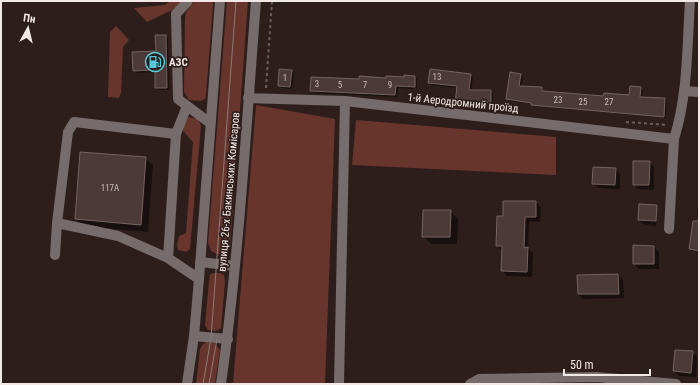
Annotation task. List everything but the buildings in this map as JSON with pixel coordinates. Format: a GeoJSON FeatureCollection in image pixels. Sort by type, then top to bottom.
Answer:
{"type":"FeatureCollection","features":[{"type":"Feature","properties":{"kind":"street"},"geometry":{"type":"LineString","coordinates":[[188,1],[176,14],[178,99],[210,123]]}},
{"type":"Feature","properties":{"kind":"street","name":"вулиця 26-х Бакинських Комісаров"},"geometry":{"type":"LineString","coordinates":[[187,384],[194,336],[199,279],[220,1]]}},
{"type":"Feature","properties":{"kind":"street","name":"вулиця 26-х Бакинських Комісаров"},"geometry":{"type":"LineString","coordinates":[[221,384],[228,339],[235,266],[256,1]]}},
{"type":"Feature","properties":{"kind":"street"},"geometry":{"type":"LineString","coordinates":[[669,228],[674,139],[678,126],[684,91],[690,1]]}},
{"type":"Feature","properties":{"kind":"street"},"geometry":{"type":"LineString","coordinates":[[684,91],[699,92]]}},
{"type":"Feature","properties":{"kind":"street","name":"1-й Аеродромний проїзд"},"geometry":{"type":"LineString","coordinates":[[248,98],[345,101],[674,139]]}},
{"type":"Feature","properties":{"kind":"street"},"geometry":{"type":"LineString","coordinates":[[339,384],[345,101]]}},
{"type":"Feature","properties":{"kind":"street"},"geometry":{"type":"LineString","coordinates":[[168,258],[176,134],[186,106]]}},
{"type":"Feature","properties":{"kind":"street"},"geometry":{"type":"LineString","coordinates":[[55,255],[57,223],[68,132],[74,122],[176,134]]}},
{"type":"Feature","properties":{"kind":"street"},"geometry":{"type":"LineString","coordinates":[[57,223],[118,236],[168,258],[199,279]]}},
{"type":"Feature","properties":{"kind":"street"},"geometry":{"type":"LineString","coordinates":[[200,262],[235,266]]}},
{"type":"Feature","properties":{"kind":"street"},"geometry":{"type":"LineString","coordinates":[[194,336],[228,339]]}},
{"type":"Feature","properties":{"kind":"street"},"geometry":{"type":"LineString","coordinates":[[470,384],[479,379],[596,377],[676,384]]}},
{"type":"Feature","properties":{"kind":"path"},"geometry":{"type":"LineString","coordinates":[[265,92],[272,1]]}},
{"type":"Feature","properties":{"kind":"shaded area"},"geometry":{"type":"Polygon","coordinates":[[[170,1],[182,1],[172,10],[147,22],[134,8],[165,5],[170,1]]]}},
{"type":"Feature","properties":{"kind":"shaded area"},"geometry":{"type":"Polygon","coordinates":[[[195,1],[213,1],[206,95],[205,99],[201,101],[189,100],[184,92],[185,18],[186,12],[195,1]]]}},
{"type":"Feature","properties":{"kind":"shaded area"},"geometry":{"type":"Polygon","coordinates":[[[227,1],[248,1],[230,247],[224,253],[219,255],[211,251],[208,243],[227,1]]]}},
{"type":"Feature","properties":{"kind":"shaded area"},"geometry":{"type":"Polygon","coordinates":[[[116,26],[129,40],[123,47],[121,93],[119,98],[108,97],[110,32],[116,26]]]}},
{"type":"Feature","properties":{"kind":"shaded area"},"geometry":{"type":"Polygon","coordinates":[[[256,105],[335,119],[325,384],[233,384],[256,105]]]}},
{"type":"Feature","properties":{"kind":"shaded area"},"geometry":{"type":"Polygon","coordinates":[[[189,117],[198,119],[201,126],[190,249],[186,252],[178,250],[177,244],[179,236],[186,233],[193,142],[183,131],[185,120],[189,117]]]}},
{"type":"Feature","properties":{"kind":"shaded area"},"geometry":{"type":"Polygon","coordinates":[[[356,120],[556,137],[556,175],[352,165],[356,120]]]}},
{"type":"Feature","properties":{"kind":"shaded area"},"geometry":{"type":"Polygon","coordinates":[[[213,273],[220,273],[224,275],[225,282],[221,328],[215,331],[208,330],[205,325],[209,281],[210,275],[213,273]]]}},
{"type":"Feature","properties":{"kind":"shaded area"},"geometry":{"type":"Polygon","coordinates":[[[207,342],[215,343],[220,350],[215,384],[196,384],[200,349],[203,344],[207,342]]]}},
{"type":"Feature","properties":{"kind":"tram line"},"geometry":{"type":"LineString","coordinates":[[203,384],[211,338],[236,1]]}},
{"type":"Feature","properties":{"kind":"tram line"},"geometry":{"type":"LineString","coordinates":[[209,384],[217,339]]}},
{"type":"Feature","properties":{"kind":"place","name":"АЗС"},"geometry":{"type":"Point","coordinates":[155,62]}}]}
